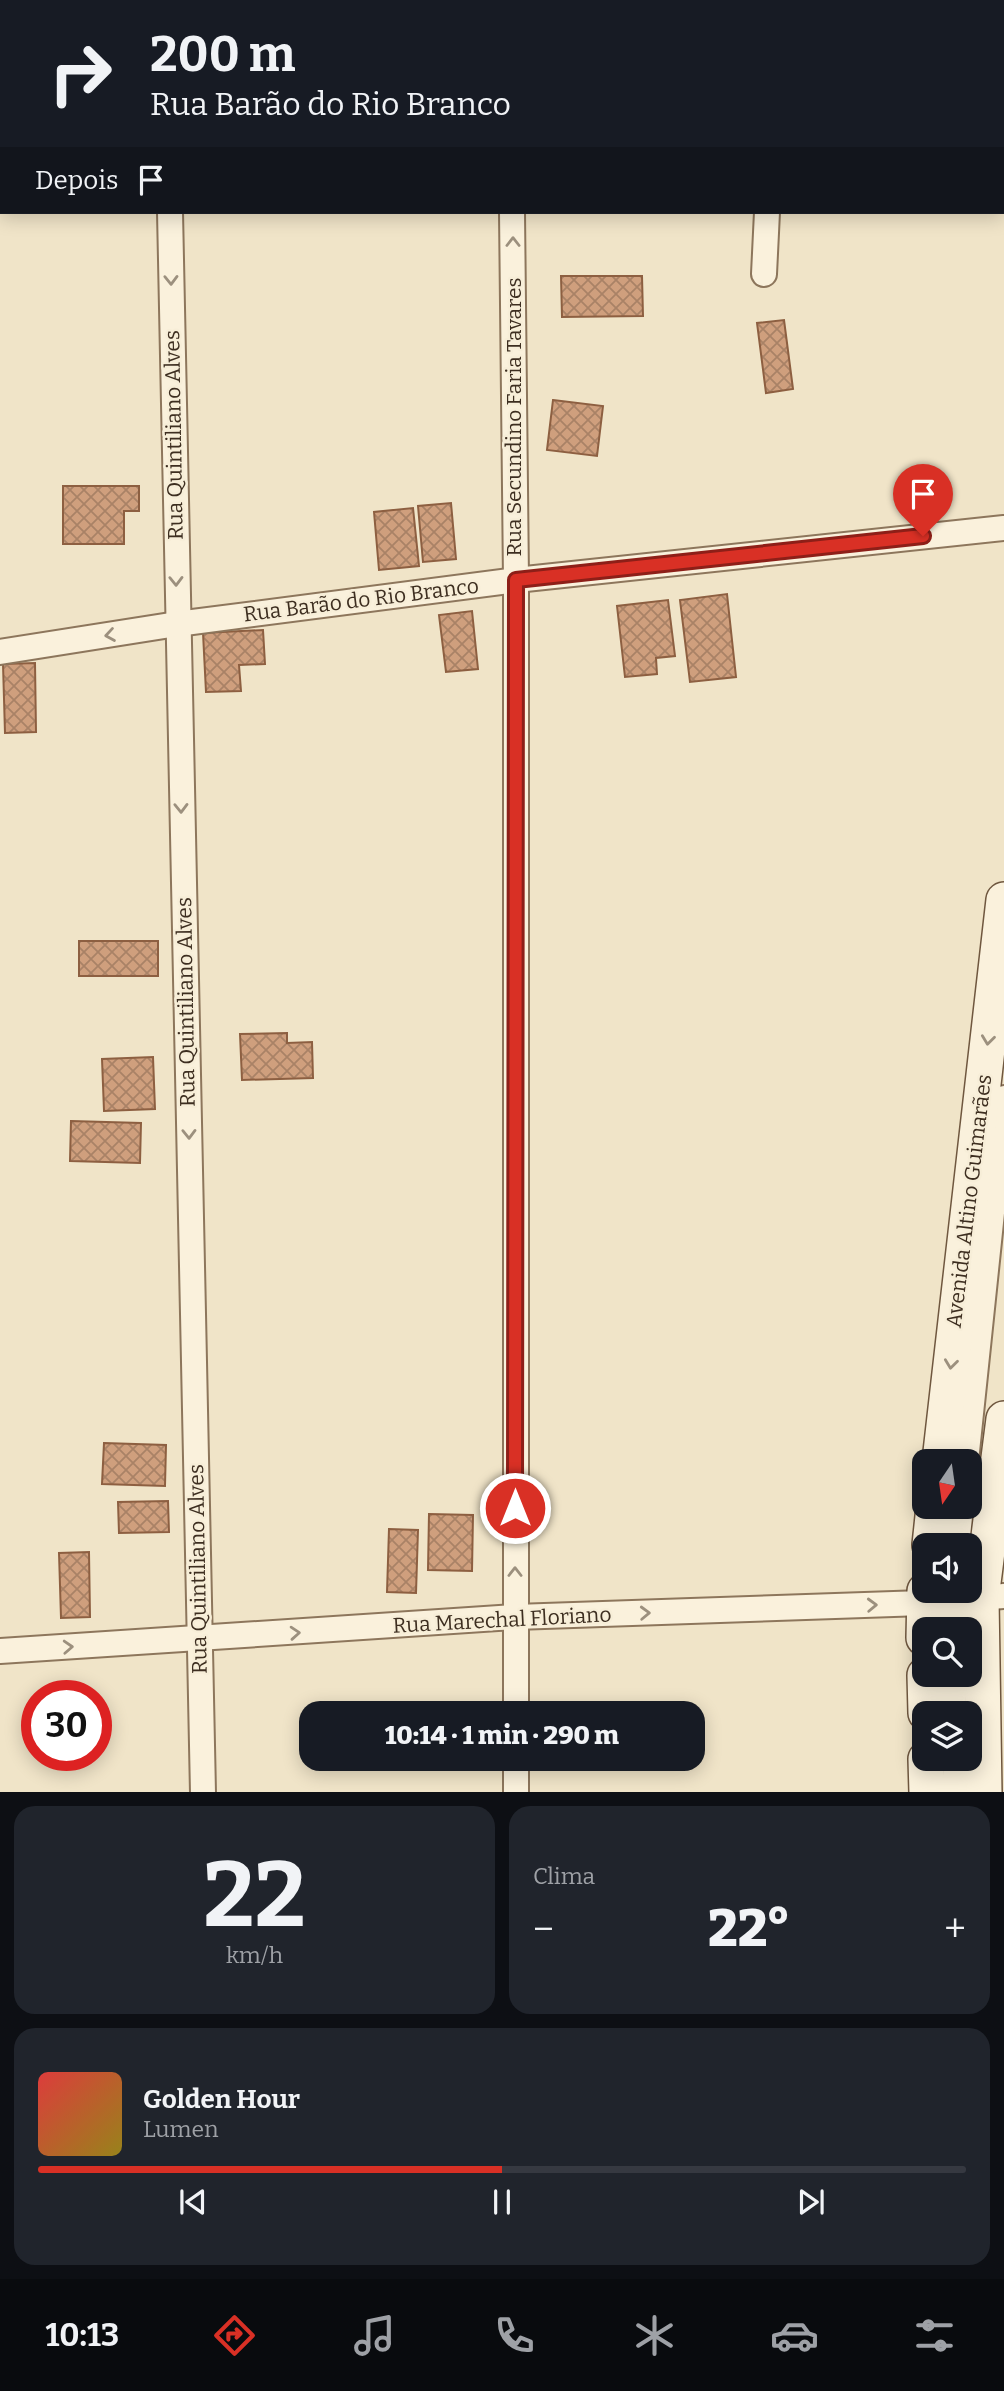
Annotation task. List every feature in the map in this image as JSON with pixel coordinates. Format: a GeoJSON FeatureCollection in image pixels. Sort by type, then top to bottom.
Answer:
{"type":"FeatureCollection","features":[{"type":"Feature","properties":{"kind":"main road","name":"Avenida Altino Guimarães"},"geometry":{"type":"LineString","coordinates":[[941,1449],[1004,900]]}},
{"type":"Feature","properties":{"kind":"main road"},"geometry":{"type":"LineString","coordinates":[[973,1533],[1004,1419]]}},
{"type":"Feature","properties":{"kind":"main road"},"geometry":{"type":"LineString","coordinates":[[940,1617],[951,1603]]}},
{"type":"Feature","properties":{"kind":"main road"},"geometry":{"type":"LineString","coordinates":[[957,1603],[984,1792]]}},
{"type":"Feature","properties":{"kind":"main road"},"geometry":{"type":"LineString","coordinates":[[926,1771],[927,1792]]}},
{"type":"Feature","properties":{"kind":"street","name":"Rua Quintiliano Alves"},"geometry":{"type":"LineString","coordinates":[[170,214],[203,1792]]}},
{"type":"Feature","properties":{"kind":"street","name":"Rua Secundino Faria Tavares"},"geometry":{"type":"LineString","coordinates":[[512,214],[516,580],[516,1701]]}},
{"type":"Feature","properties":{"kind":"street"},"geometry":{"type":"LineString","coordinates":[[764,274],[767,214]]}},
{"type":"Feature","properties":{"kind":"street","name":"Rua Barão do Rio Branco"},"geometry":{"type":"LineString","coordinates":[[0,652],[177,624],[516,580],[1004,527]]}},
{"type":"Feature","properties":{"kind":"street"},"geometry":{"type":"LineString","coordinates":[[966,1449],[1004,1098]]}},
{"type":"Feature","properties":{"kind":"street","name":"Rua Marechal Floriano"},"geometry":{"type":"LineString","coordinates":[[0,1651],[200,1640],[515,1617],[912,1599]]}},
{"type":"Feature","properties":{"kind":"street"},"geometry":{"type":"LineString","coordinates":[[516,1771],[516,1792]]}},
{"type":"Feature","properties":{"kind":"street"},"geometry":{"type":"LineString","coordinates":[[955,1771],[956,1792]]}},
{"type":"Feature","properties":{"kind":"building"},"geometry":{"type":"Polygon","coordinates":[[[561,276],[642,276],[643,316],[562,317],[561,276]]]}},
{"type":"Feature","properties":{"kind":"building"},"geometry":{"type":"Polygon","coordinates":[[[784,320],[793,389],[766,393],[757,323],[784,320]]]}},
{"type":"Feature","properties":{"kind":"building"},"geometry":{"type":"Polygon","coordinates":[[[553,400],[603,406],[597,456],[547,450],[553,400]]]}},
{"type":"Feature","properties":{"kind":"building"},"geometry":{"type":"Polygon","coordinates":[[[63,486],[139,486],[139,511],[124,511],[124,544],[63,544],[63,486]]]}},
{"type":"Feature","properties":{"kind":"building"},"geometry":{"type":"Polygon","coordinates":[[[451,503],[456,559],[423,562],[418,506],[451,503]]]}},
{"type":"Feature","properties":{"kind":"building"},"geometry":{"type":"Polygon","coordinates":[[[413,508],[419,566],[379,570],[374,512],[413,508]]]}},
{"type":"Feature","properties":{"kind":"building"},"geometry":{"type":"Polygon","coordinates":[[[727,594],[736,677],[690,682],[680,600],[727,594]]]}},
{"type":"Feature","properties":{"kind":"building"},"geometry":{"type":"Polygon","coordinates":[[[668,600],[675,656],[656,658],[657,674],[625,677],[617,606],[668,600]]]}},
{"type":"Feature","properties":{"kind":"building"},"geometry":{"type":"Polygon","coordinates":[[[472,611],[478,669],[446,672],[439,615],[472,611]]]}},
{"type":"Feature","properties":{"kind":"building"},"geometry":{"type":"Polygon","coordinates":[[[263,630],[265,664],[239,665],[241,691],[206,692],[203,633],[263,630]]]}},
{"type":"Feature","properties":{"kind":"building"},"geometry":{"type":"Polygon","coordinates":[[[35,663],[36,732],[5,733],[3,664],[35,663]]]}},
{"type":"Feature","properties":{"kind":"building"},"geometry":{"type":"Polygon","coordinates":[[[79,941],[158,941],[158,976],[79,976],[79,941]]]}},
{"type":"Feature","properties":{"kind":"building"},"geometry":{"type":"Polygon","coordinates":[[[287,1033],[287,1043],[312,1042],[313,1078],[242,1080],[240,1034],[287,1033]]]}},
{"type":"Feature","properties":{"kind":"building"},"geometry":{"type":"Polygon","coordinates":[[[153,1057],[155,1109],[104,1111],[102,1059],[153,1057]]]}},
{"type":"Feature","properties":{"kind":"building"},"geometry":{"type":"Polygon","coordinates":[[[71,1121],[141,1123],[140,1163],[70,1161],[71,1121]]]}},
{"type":"Feature","properties":{"kind":"building"},"geometry":{"type":"Polygon","coordinates":[[[104,1443],[166,1445],[165,1486],[102,1484],[104,1443]]]}},
{"type":"Feature","properties":{"kind":"building"},"geometry":{"type":"Polygon","coordinates":[[[168,1501],[169,1532],[119,1533],[118,1502],[168,1501]]]}},
{"type":"Feature","properties":{"kind":"building"},"geometry":{"type":"Polygon","coordinates":[[[429,1514],[473,1515],[472,1571],[428,1570],[429,1514]]]}},
{"type":"Feature","properties":{"kind":"building"},"geometry":{"type":"Polygon","coordinates":[[[389,1529],[418,1530],[416,1593],[387,1592],[389,1529]]]}},
{"type":"Feature","properties":{"kind":"building"},"geometry":{"type":"Polygon","coordinates":[[[89,1552],[90,1617],[61,1618],[59,1553],[89,1552]]]}},
{"type":"Feature","properties":{"kind":"route"},"geometry":{"type":"LineString","coordinates":[[515,1508],[516,580],[923,536]]}}]}
